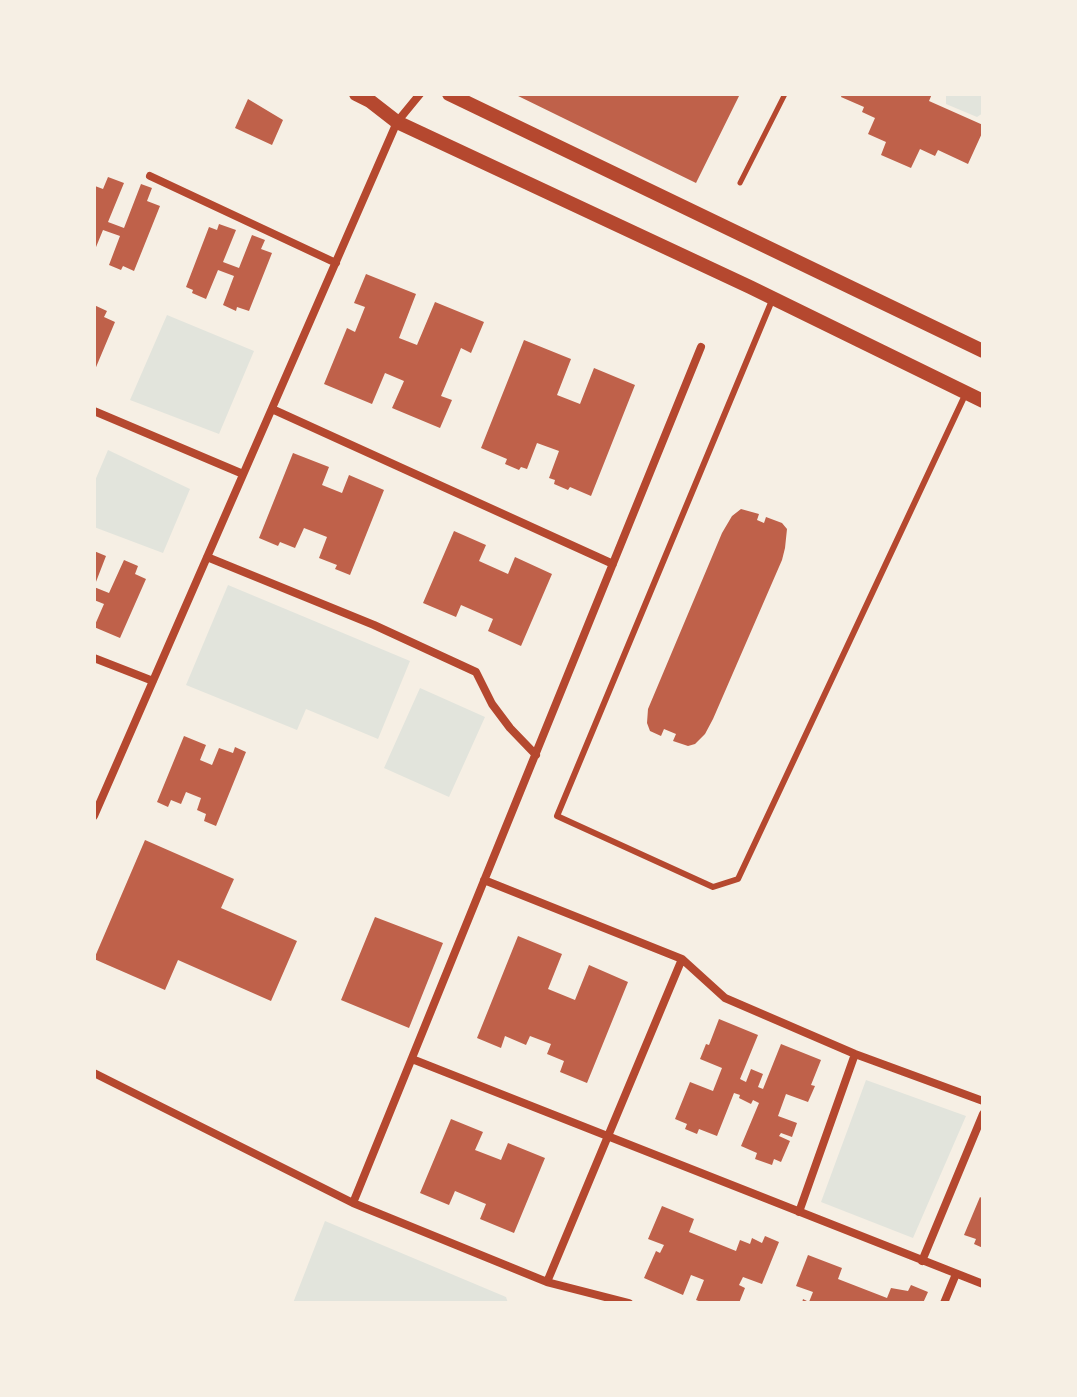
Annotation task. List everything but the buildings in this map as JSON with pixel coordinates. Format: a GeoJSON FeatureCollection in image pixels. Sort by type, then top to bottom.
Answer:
{"type":"FeatureCollection","features":[{"type":"Feature","properties":{"kind":"street"},"geometry":{"type":"LineString","coordinates":[[356,94],[397,122],[773,298],[983,401]]}},
{"type":"Feature","properties":{"kind":"street"},"geometry":{"type":"LineString","coordinates":[[94,816],[397,122],[420,94]]}},
{"type":"Feature","properties":{"kind":"street"},"geometry":{"type":"LineString","coordinates":[[449,94],[983,351]]}},
{"type":"Feature","properties":{"kind":"street"},"geometry":{"type":"LineString","coordinates":[[150,176],[336,263]]}},
{"type":"Feature","properties":{"kind":"street"},"geometry":{"type":"LineString","coordinates":[[353,1203],[701,347]]}},
{"type":"Feature","properties":{"kind":"street"},"geometry":{"type":"LineString","coordinates":[[272,409],[613,564]]}},
{"type":"Feature","properties":{"kind":"street"},"geometry":{"type":"LineString","coordinates":[[94,411],[243,474]]}},
{"type":"Feature","properties":{"kind":"street"},"geometry":{"type":"LineString","coordinates":[[207,557],[374,625],[476,672],[492,704],[536,755]]}},
{"type":"Feature","properties":{"kind":"street"},"geometry":{"type":"LineString","coordinates":[[94,658],[153,681]]}},
{"type":"Feature","properties":{"kind":"street"},"geometry":{"type":"LineString","coordinates":[[484,880],[682,959],[725,998],[855,1054],[983,1101]]}},
{"type":"Feature","properties":{"kind":"street"},"geometry":{"type":"LineString","coordinates":[[547,1282],[682,959]]}},
{"type":"Feature","properties":{"kind":"street"},"geometry":{"type":"LineString","coordinates":[[799,1212],[855,1054]]}},
{"type":"Feature","properties":{"kind":"street"},"geometry":{"type":"LineString","coordinates":[[412,1059],[983,1284]]}},
{"type":"Feature","properties":{"kind":"street"},"geometry":{"type":"LineString","coordinates":[[94,1073],[353,1203],[547,1282],[629,1303]]}},
{"type":"Feature","properties":{"kind":"street"},"geometry":{"type":"LineString","coordinates":[[922,1261],[983,1114]]}},
{"type":"Feature","properties":{"kind":"street"},"geometry":{"type":"LineString","coordinates":[[944,1303],[956,1274]]}},
{"type":"Feature","properties":{"kind":"lane"},"geometry":{"type":"LineString","coordinates":[[773,298],[557,816],[713,887],[738,879],[966,393]]}},
{"type":"Feature","properties":{"kind":"path"},"geometry":{"type":"LineString","coordinates":[[740,183],[785,94]]}},
{"type":"Feature","properties":{"kind":"shaded area"},"geometry":{"type":"Polygon","coordinates":[[[946,94],[983,94],[983,113],[977,117],[946,104],[946,94]]]}},
{"type":"Feature","properties":{"kind":"shaded area"},"geometry":{"type":"Polygon","coordinates":[[[167,315],[254,351],[219,434],[130,400],[167,315]]]}},
{"type":"Feature","properties":{"kind":"shaded area"},"geometry":{"type":"Polygon","coordinates":[[[108,450],[190,489],[163,553],[94,527],[94,483],[108,450]]]}},
{"type":"Feature","properties":{"kind":"shaded area"},"geometry":{"type":"Polygon","coordinates":[[[228,585],[410,661],[378,739],[306,709],[297,730],[186,685],[228,585]]]}},
{"type":"Feature","properties":{"kind":"shaded area"},"geometry":{"type":"Polygon","coordinates":[[[420,688],[485,717],[449,797],[384,768],[420,688]]]}},
{"type":"Feature","properties":{"kind":"shaded area"},"geometry":{"type":"Polygon","coordinates":[[[866,1080],[966,1116],[913,1238],[821,1202],[866,1080]]]}},
{"type":"Feature","properties":{"kind":"shaded area"},"geometry":{"type":"Polygon","coordinates":[[[325,1221],[506,1297],[508,1303],[293,1303],[325,1221]]]}}]}
